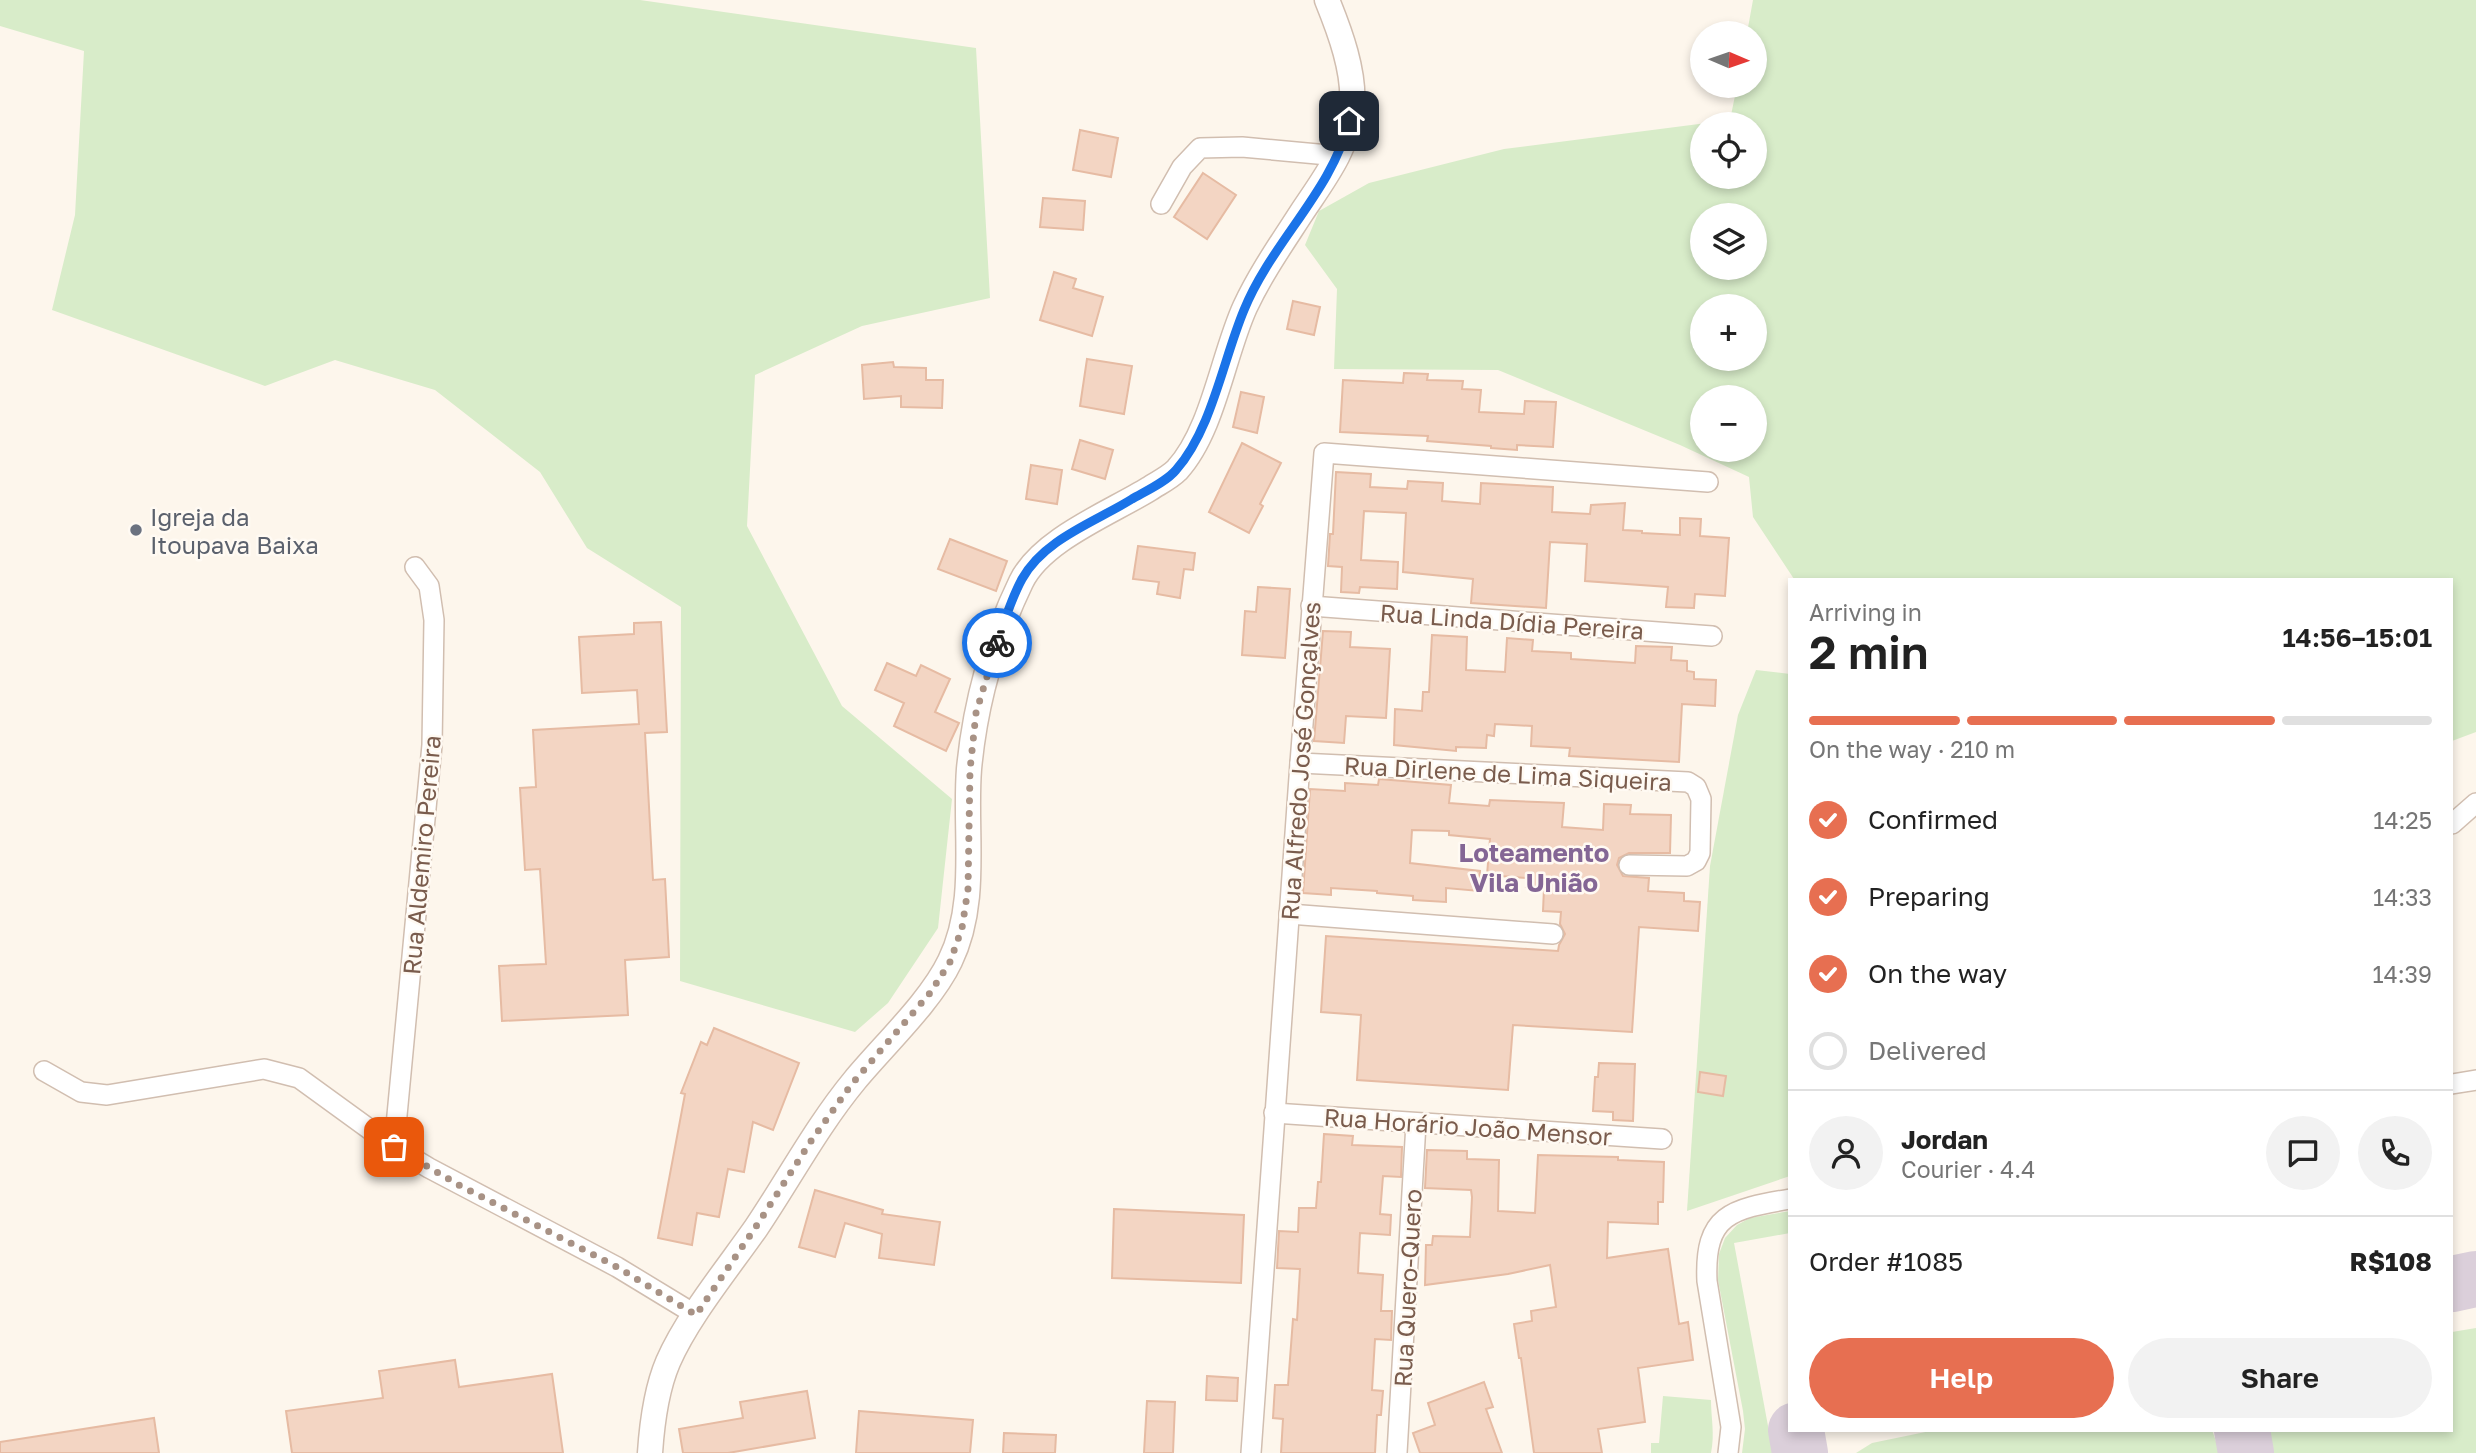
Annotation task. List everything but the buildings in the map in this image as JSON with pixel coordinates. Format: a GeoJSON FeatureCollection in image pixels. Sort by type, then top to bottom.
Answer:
{"type":"FeatureCollection","features":[{"type":"Feature","properties":{"kind":"street"},"geometry":{"type":"LineString","coordinates":[[650,1453],[655,1406],[666,1367],[677,1342],[851,1085],[930,993],[950,962],[962,928],[968,889],[970,770],[976,713],[990,663],[1022,578],[1039,556],[1064,538],[1174,473],[1189,454],[1207,414],[1245,308],[1271,259],[1339,156],[1352,106],[1351,80],[1327,0]]}},
{"type":"Feature","properties":{"kind":"street"},"geometry":{"type":"LineString","coordinates":[[1161,204],[1182,167],[1200,148],[1242,147],[1339,156]]}},
{"type":"Feature","properties":{"kind":"street","name":"Rua Alfredo José Gonçalves"},"geometry":{"type":"LineString","coordinates":[[1251,1453],[1324,453],[1708,482]]}},
{"type":"Feature","properties":{"kind":"street","name":"Rua Aldemiro Pereira"},"geometry":{"type":"LineString","coordinates":[[394,1147],[432,745],[435,620],[429,586],[415,567]]}},
{"type":"Feature","properties":{"kind":"street","name":"Rua Linda Dídia Pereira"},"geometry":{"type":"LineString","coordinates":[[1311,606],[1712,636]]}},
{"type":"Feature","properties":{"kind":"street","name":"Rua Dirlene de Lima Siqueira"},"geometry":{"type":"LineString","coordinates":[[1300,764],[1688,782],[1696,787],[1701,799],[1700,853],[1696,861],[1687,866],[1629,865]]}},
{"type":"Feature","properties":{"kind":"street"},"geometry":{"type":"LineString","coordinates":[[2453,823],[2476,803]]}},
{"type":"Feature","properties":{"kind":"street"},"geometry":{"type":"LineString","coordinates":[[1289,914],[1553,934]]}},
{"type":"Feature","properties":{"kind":"street"},"geometry":{"type":"LineString","coordinates":[[44,1071],[81,1092],[107,1095],[264,1069],[299,1078],[394,1147],[459,1185],[617,1267],[696,1315]]}},
{"type":"Feature","properties":{"kind":"street"},"geometry":{"type":"LineString","coordinates":[[2453,1084],[2476,1080]]}},
{"type":"Feature","properties":{"kind":"street","name":"Rua Horário João Mensor"},"geometry":{"type":"LineString","coordinates":[[1274,1113],[1662,1139]]}},
{"type":"Feature","properties":{"kind":"street","name":"Rua Quero-Quero"},"geometry":{"type":"LineString","coordinates":[[1397,1453],[1416,1123]]}},
{"type":"Feature","properties":{"kind":"street"},"geometry":{"type":"LineString","coordinates":[[1728,1453],[1731,1427],[1707,1281],[1709,1239],[1720,1221],[1754,1205],[1788,1199]]}},
{"type":"Feature","properties":{"kind":"green space"},"geometry":{"type":"Polygon","coordinates":[[[0,0],[640,0],[976,48],[990,298],[862,326],[755,375],[747,526],[842,706],[952,799],[938,928],[888,1003],[855,1032],[680,981],[681,607],[587,548],[540,472],[435,390],[335,360],[265,386],[52,310],[75,215],[84,51],[0,26],[0,0]]]}},
{"type":"Feature","properties":{"kind":"green space"},"geometry":{"type":"Polygon","coordinates":[[[1753,0],[2476,0],[2476,732],[2453,741],[2453,578],[1793,578],[1753,517],[1749,477],[1717,462],[1767,462],[1767,385],[1690,385],[1690,450],[1498,370],[1334,369],[1337,289],[1305,245],[1319,211],[1369,183],[1504,149],[1690,125],[1690,189],[1767,189],[1767,112],[1732,112],[1735,98],[1768,98],[1768,21],[1749,21],[1753,0]]]}},
{"type":"Feature","properties":{"kind":"green space"},"geometry":{"type":"Polygon","coordinates":[[[1756,670],[1788,674],[1788,1177],[1687,1211],[1710,866],[1738,715],[1756,670]]]}},
{"type":"Feature","properties":{"kind":"green space"},"geometry":{"type":"Polygon","coordinates":[[[1788,1211],[1788,1233],[1734,1243],[1775,1453],[1742,1453],[1745,1429],[1743,1411],[1718,1280],[1719,1254],[1725,1238],[1737,1225],[1750,1218],[1788,1211]]]}},
{"type":"Feature","properties":{"kind":"green space"},"geometry":{"type":"Polygon","coordinates":[[[2476,1328],[2476,1453],[2268,1453],[2265,1432],[2453,1432],[2453,1332],[2476,1328]]]}},
{"type":"Feature","properties":{"kind":"green space"},"geometry":{"type":"Polygon","coordinates":[[[1663,1396],[1711,1400],[1711,1453],[1651,1453],[1651,1443],[1659,1443],[1663,1396]]]}},
{"type":"Feature","properties":{"kind":"green space"},"geometry":{"type":"Polygon","coordinates":[[[1925,1432],[2213,1432],[2220,1453],[1856,1453],[1872,1443],[1925,1432]]]}},
{"type":"Feature","properties":{"kind":"taxiway"},"geometry":{"type":"LineString","coordinates":[[2453,1284],[2476,1279]]}},
{"type":"Feature","properties":{"kind":"taxiway"},"geometry":{"type":"LineString","coordinates":[[1796,1432],[1800,1453]]}},
{"type":"Feature","properties":{"kind":"taxiway"},"geometry":{"type":"LineString","coordinates":[[2242,1432],[2246,1453]]}},
{"type":"Feature","properties":{"kind":"way so far"},"geometry":{"type":"LineString","coordinates":[[394,1147],[459,1185],[617,1267],[696,1315],[851,1085],[930,993],[950,962],[962,928],[968,889],[970,770],[976,713],[997,643]]}},
{"type":"Feature","properties":{"kind":"place","name":"Igreja da Itoupava Baixa"},"geometry":{"type":"Point","coordinates":[136,530]}},
{"type":"Feature","properties":{"kind":"district","name":"Loteamento Vila União"},"geometry":{"type":"Point","coordinates":[1534,867]}},
{"type":"Feature","properties":{"kind":"route"},"geometry":{"type":"LineString","coordinates":[[997,643],[1022,578],[1039,556],[1064,538],[1174,473],[1189,454],[1207,414],[1245,308],[1271,259],[1339,156],[1349,121]]}}]}
